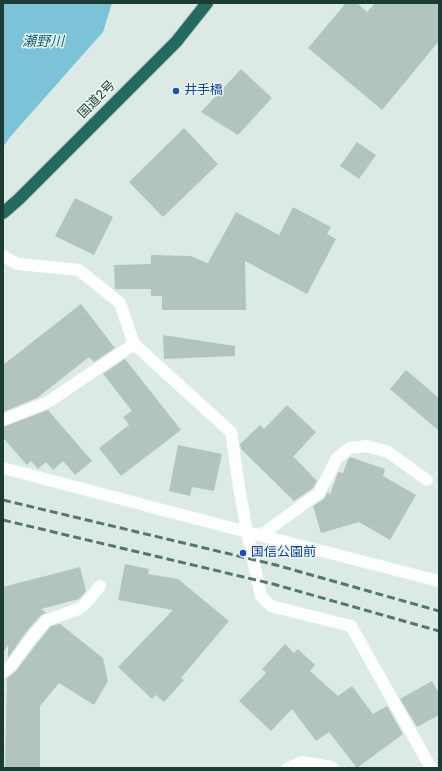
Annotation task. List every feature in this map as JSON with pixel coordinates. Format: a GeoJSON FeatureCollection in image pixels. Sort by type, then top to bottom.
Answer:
{"type":"FeatureCollection","features":[{"type":"Feature","properties":{"kind":"highway","name":"国道2号"},"geometry":{"type":"LineString","coordinates":[[3,213],[176,42],[206,3]]}},
{"type":"Feature","properties":{"kind":"street"},"geometry":{"type":"LineString","coordinates":[[3,256],[18,264],[79,270],[120,303],[134,344],[231,432],[247,532],[261,596],[270,606],[351,626],[432,768]]}},
{"type":"Feature","properties":{"kind":"street"},"geometry":{"type":"LineString","coordinates":[[3,420],[48,402],[134,344]]}},
{"type":"Feature","properties":{"kind":"street"},"geometry":{"type":"LineString","coordinates":[[261,535],[319,493],[337,458],[350,448],[367,446],[388,452],[427,480]]}},
{"type":"Feature","properties":{"kind":"street"},"geometry":{"type":"LineString","coordinates":[[3,468],[247,532],[439,580]]}},
{"type":"Feature","properties":{"kind":"street"},"geometry":{"type":"LineString","coordinates":[[3,672],[10,667],[32,637],[47,620],[79,609],[100,586]]}},
{"type":"Feature","properties":{"kind":"street"},"geometry":{"type":"LineString","coordinates":[[288,768],[302,762],[333,768]]}},
{"type":"Feature","properties":{"kind":"water","name":"瀬野川"},"geometry":{"type":"Polygon","coordinates":[[[3,3],[112,3],[103,32],[10,137],[3,147],[3,3]]]}},
{"type":"Feature","properties":{"kind":"building"},"geometry":{"type":"Polygon","coordinates":[[[346,3],[357,3],[367,12],[375,3],[439,3],[439,41],[382,110],[308,48],[346,3]]]}},
{"type":"Feature","properties":{"kind":"building"},"geometry":{"type":"Polygon","coordinates":[[[241,69],[272,98],[238,135],[201,112],[241,69]]]}},
{"type":"Feature","properties":{"kind":"building"},"geometry":{"type":"Polygon","coordinates":[[[184,128],[218,164],[163,217],[129,182],[184,128]]]}},
{"type":"Feature","properties":{"kind":"building"},"geometry":{"type":"Polygon","coordinates":[[[357,142],[376,155],[359,179],[340,166],[357,142]]]}},
{"type":"Feature","properties":{"kind":"building"},"geometry":{"type":"Polygon","coordinates":[[[75,198],[113,217],[94,255],[55,236],[75,198]]]}},
{"type":"Feature","properties":{"kind":"building"},"geometry":{"type":"Polygon","coordinates":[[[293,207],[331,227],[327,234],[336,239],[307,294],[245,261],[246,310],[162,310],[162,296],[151,296],[151,289],[115,289],[114,265],[151,264],[151,255],[191,256],[209,264],[208,263],[236,212],[279,235],[293,207]]]}},
{"type":"Feature","properties":{"kind":"building"},"geometry":{"type":"Polygon","coordinates":[[[81,304],[115,348],[94,362],[89,357],[37,398],[3,412],[3,365],[81,304]]]}},
{"type":"Feature","properties":{"kind":"building"},"geometry":{"type":"Polygon","coordinates":[[[163,335],[235,346],[235,356],[164,359],[163,335]]]}},
{"type":"Feature","properties":{"kind":"building"},"geometry":{"type":"Polygon","coordinates":[[[125,359],[181,430],[121,476],[99,448],[129,425],[123,417],[132,411],[103,374],[125,359]]]}},
{"type":"Feature","properties":{"kind":"building"},"geometry":{"type":"Polygon","coordinates":[[[406,370],[439,398],[439,431],[390,389],[406,370]]]}},
{"type":"Feature","properties":{"kind":"building"},"geometry":{"type":"Polygon","coordinates":[[[287,405],[316,432],[293,457],[317,481],[313,488],[294,501],[241,449],[240,444],[260,425],[264,429],[287,405]]]}},
{"type":"Feature","properties":{"kind":"building"},"geometry":{"type":"Polygon","coordinates":[[[48,410],[92,461],[75,475],[63,461],[53,470],[46,462],[38,469],[31,461],[27,465],[3,438],[3,427],[48,410]]]}},
{"type":"Feature","properties":{"kind":"building"},"geometry":{"type":"Polygon","coordinates":[[[178,445],[222,454],[214,491],[192,487],[190,496],[169,491],[178,445]]]}},
{"type":"Feature","properties":{"kind":"building"},"geometry":{"type":"Polygon","coordinates":[[[350,457],[385,469],[383,476],[416,495],[390,540],[359,522],[321,533],[313,506],[324,499],[328,492],[330,495],[338,472],[343,473],[350,457]]]}},
{"type":"Feature","properties":{"kind":"building"},"geometry":{"type":"Polygon","coordinates":[[[125,564],[149,569],[148,574],[178,579],[229,621],[181,678],[184,680],[164,702],[156,695],[152,699],[118,667],[173,610],[118,600],[125,564]]]}},
{"type":"Feature","properties":{"kind":"building"},"geometry":{"type":"Polygon","coordinates":[[[80,567],[86,591],[79,599],[41,609],[46,613],[41,615],[26,632],[8,658],[8,645],[3,653],[3,587],[80,567]]]}},
{"type":"Feature","properties":{"kind":"building"},"geometry":{"type":"Polygon","coordinates":[[[60,624],[103,658],[108,681],[94,705],[59,683],[40,706],[40,768],[5,768],[7,678],[16,671],[51,626],[60,624]]]}},
{"type":"Feature","properties":{"kind":"building"},"geometry":{"type":"Polygon","coordinates":[[[285,644],[294,653],[298,649],[315,665],[310,671],[338,696],[352,686],[373,714],[387,706],[403,734],[357,768],[329,732],[316,741],[292,709],[271,731],[239,701],[266,673],[262,669],[285,644]]]}},
{"type":"Feature","properties":{"kind":"building"},"geometry":{"type":"Polygon","coordinates":[[[432,681],[439,693],[439,715],[417,727],[400,699],[432,681]]]}},
{"type":"Feature","properties":{"kind":"railway"},"geometry":{"type":"LineString","coordinates":[[3,500],[276,565],[439,611]]}},
{"type":"Feature","properties":{"kind":"railway"},"geometry":{"type":"LineString","coordinates":[[3,520],[273,584],[439,631]]}},
{"type":"Feature","properties":{"kind":"place","name":"井手橋"},"geometry":{"type":"Point","coordinates":[176,91]}},
{"type":"Feature","properties":{"kind":"place","name":"国信公園前"},"geometry":{"type":"Point","coordinates":[243,553]}}]}
